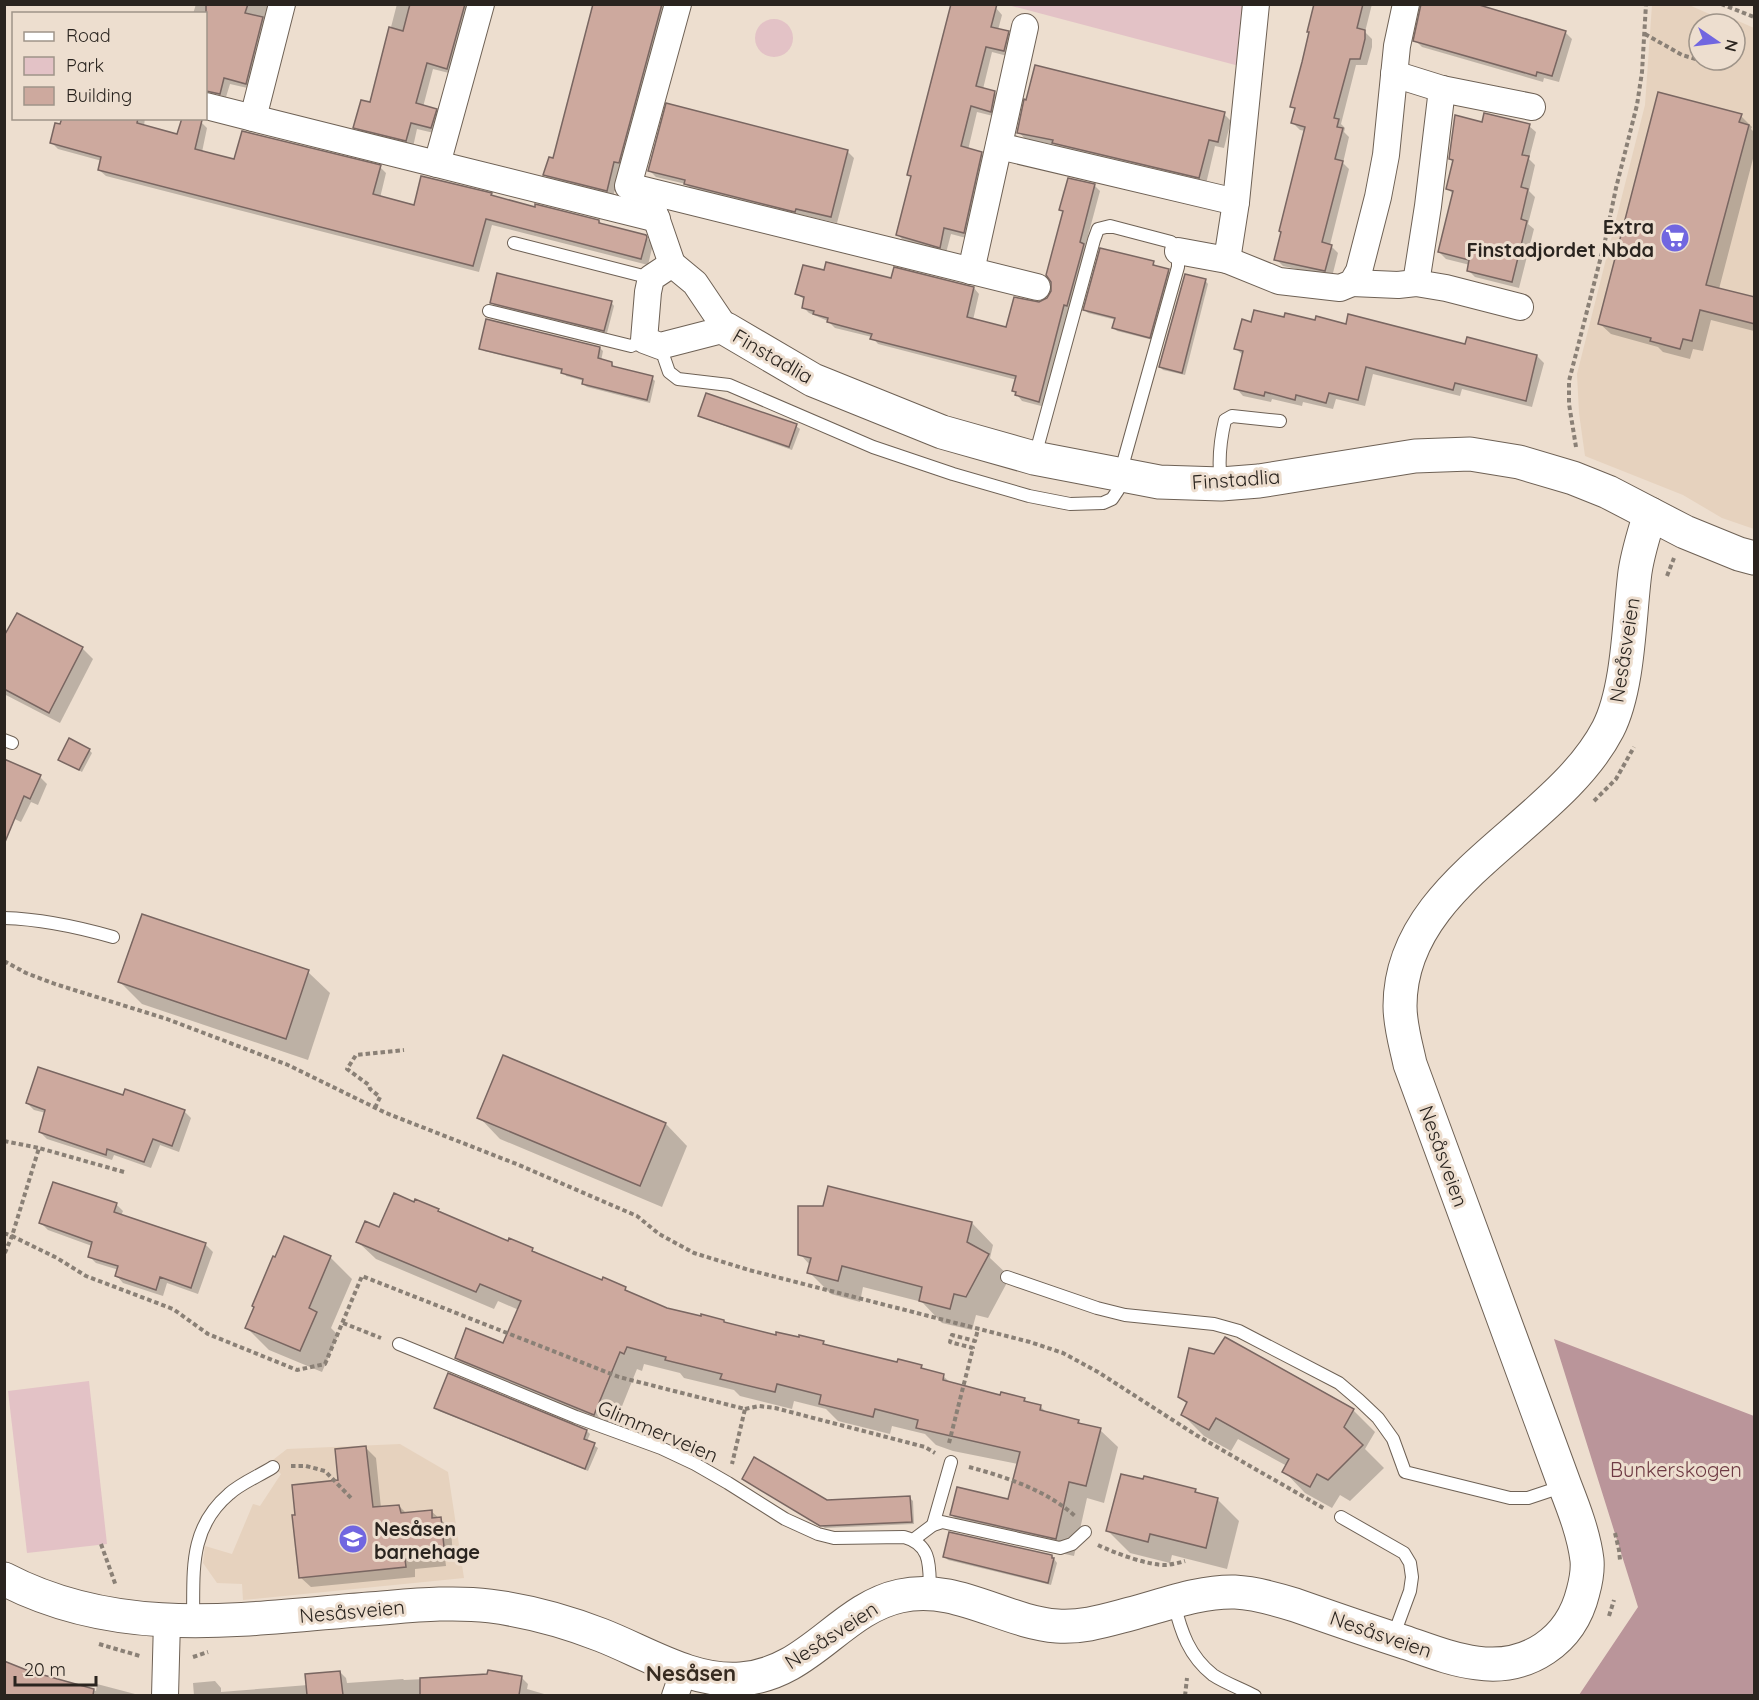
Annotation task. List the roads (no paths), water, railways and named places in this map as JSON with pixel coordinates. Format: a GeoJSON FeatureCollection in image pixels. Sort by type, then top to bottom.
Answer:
{"type":"FeatureCollection","features":[{"type":"Feature","properties":{"kind":"street"},"geometry":{"type":"LineString","coordinates":[[253,118],[282,4]]}},
{"type":"Feature","properties":{"kind":"street"},"geometry":{"type":"LineString","coordinates":[[437,164],[481,4]]}},
{"type":"Feature","properties":{"kind":"street"},"geometry":{"type":"LineString","coordinates":[[678,4],[628,186],[1037,287]]}},
{"type":"Feature","properties":{"kind":"street"},"geometry":{"type":"LineString","coordinates":[[1227,260],[1236,202],[1256,4]]}},
{"type":"Feature","properties":{"kind":"street"},"geometry":{"type":"LineString","coordinates":[[1352,283],[1359,271],[1378,197],[1386,155],[1397,46],[1406,4]]}},
{"type":"Feature","properties":{"kind":"street"},"geometry":{"type":"LineString","coordinates":[[970,271],[1025,27]]}},
{"type":"Feature","properties":{"kind":"street"},"geometry":{"type":"LineString","coordinates":[[1394,74],[1442,89],[1532,107]]}},
{"type":"Feature","properties":{"kind":"street"},"geometry":{"type":"LineString","coordinates":[[1416,283],[1442,89]]}},
{"type":"Feature","properties":{"kind":"street"},"geometry":{"type":"LineString","coordinates":[[207,106],[657,219]]}},
{"type":"Feature","properties":{"kind":"street"},"geometry":{"type":"LineString","coordinates":[[999,146],[1236,202]]}},
{"type":"Feature","properties":{"kind":"street"},"geometry":{"type":"LineString","coordinates":[[648,191],[657,219],[661,271],[648,292],[652,343]]}},
{"type":"Feature","properties":{"kind":"street"},"geometry":{"type":"LineString","coordinates":[[1178,251],[1227,260],[1279,281],[1340,288],[1352,283],[1398,285],[1416,283],[1446,288],[1520,307]]}},
{"type":"Feature","properties":{"kind":"street","name":"Finstadlia"},"geometry":{"type":"LineString","coordinates":[[661,271],[695,282],[726,329],[813,380],[942,432],[1034,458],[1159,482],[1221,484],[1259,481],[1415,456],[1470,454],[1519,462],[1574,478],[1608,492],[1685,532],[1739,554],[1755,558]]}},
{"type":"Feature","properties":{"kind":"street","name":"Finstadlia"},"geometry":{"type":"LineString","coordinates":[[652,343],[726,329]]}},
{"type":"Feature","properties":{"kind":"street","name":"Nesåsveien"},"geometry":{"type":"LineString","coordinates":[[4,1579],[32,1592],[78,1608],[128,1618],[180,1621],[256,1618],[423,1605],[489,1606],[535,1614],[604,1636],[680,1683],[702,1676],[740,1679],[770,1674],[801,1658],[849,1621],[885,1600],[900,1596],[930,1594],[956,1598],[1027,1620],[1062,1627],[1101,1621],[1197,1596],[1236,1592],[1295,1605],[1464,1661],[1494,1664],[1511,1662],[1541,1652],[1563,1633],[1572,1619],[1582,1596],[1587,1560],[1565,1486],[1410,1064],[1401,1026],[1400,1004],[1409,958],[1421,931],[1432,914],[1464,878],[1577,775],[1610,726],[1625,665],[1636,570],[1650,514]]}},
{"type":"Feature","properties":{"kind":"street"},"geometry":{"type":"LineString","coordinates":[[165,1695],[166,1658],[180,1621]]}},
{"type":"Feature","properties":{"kind":"lane"},"geometry":{"type":"LineString","coordinates":[[489,311],[632,346],[652,343],[669,372],[678,379],[729,385],[873,447],[953,474],[1029,496],[1070,504],[1103,504],[1112,499],[1118,490],[1120,474],[1178,267],[1178,251],[1171,242],[1110,226],[1098,229],[1034,458]]}},
{"type":"Feature","properties":{"kind":"lane"},"geometry":{"type":"LineString","coordinates":[[514,243],[661,271]]}},
{"type":"Feature","properties":{"kind":"lane"},"geometry":{"type":"LineString","coordinates":[[1221,484],[1219,468],[1221,435],[1225,420],[1232,416],[1280,421]]}},
{"type":"Feature","properties":{"kind":"lane"},"geometry":{"type":"LineString","coordinates":[[4,918],[57,924],[113,937]]}},
{"type":"Feature","properties":{"kind":"lane"},"geometry":{"type":"LineString","coordinates":[[1006,1277],[1125,1316],[1214,1324],[1239,1331],[1339,1383],[1378,1418],[1393,1439],[1405,1472],[1510,1498],[1528,1498],[1565,1486]]}},
{"type":"Feature","properties":{"kind":"lane","name":"Glimmerveien"},"geometry":{"type":"LineString","coordinates":[[399,1344],[576,1417],[661,1448],[728,1482],[785,1519],[818,1534],[834,1538],[904,1537],[913,1540]]}},
{"type":"Feature","properties":{"kind":"lane"},"geometry":{"type":"LineString","coordinates":[[933,1525],[951,1462]]}},
{"type":"Feature","properties":{"kind":"lane"},"geometry":{"type":"LineString","coordinates":[[180,1621],[207,1516],[229,1493],[273,1467]]}},
{"type":"Feature","properties":{"kind":"lane"},"geometry":{"type":"LineString","coordinates":[[1341,1517],[1404,1553],[1410,1563],[1412,1577],[1410,1591],[1393,1639]]}},
{"type":"Feature","properties":{"kind":"lane"},"geometry":{"type":"LineString","coordinates":[[930,1594],[929,1560],[922,1547],[913,1540],[933,1525],[942,1522],[1060,1548],[1072,1544],[1085,1532]]}},
{"type":"Feature","properties":{"kind":"lane"},"geometry":{"type":"LineString","coordinates":[[1173,1602],[1189,1650],[1215,1676],[1255,1695]]}},
{"type":"Feature","properties":{"kind":"place","name":"Extra Finstadjordet Nbda"},"geometry":{"type":"Point","coordinates":[1675,238]}},
{"type":"Feature","properties":{"kind":"place","name":"Nesåsen barnehage"},"geometry":{"type":"Point","coordinates":[353,1539]}},
{"type":"Feature","properties":{"kind":"district","name":"Nesåsen"},"geometry":{"type":"Point","coordinates":[691,1673]}},
{"type":"Feature","properties":{"kind":"park label","name":"Bunkerskogen"},"geometry":{"type":"Point","coordinates":[1676,1469]}}]}
